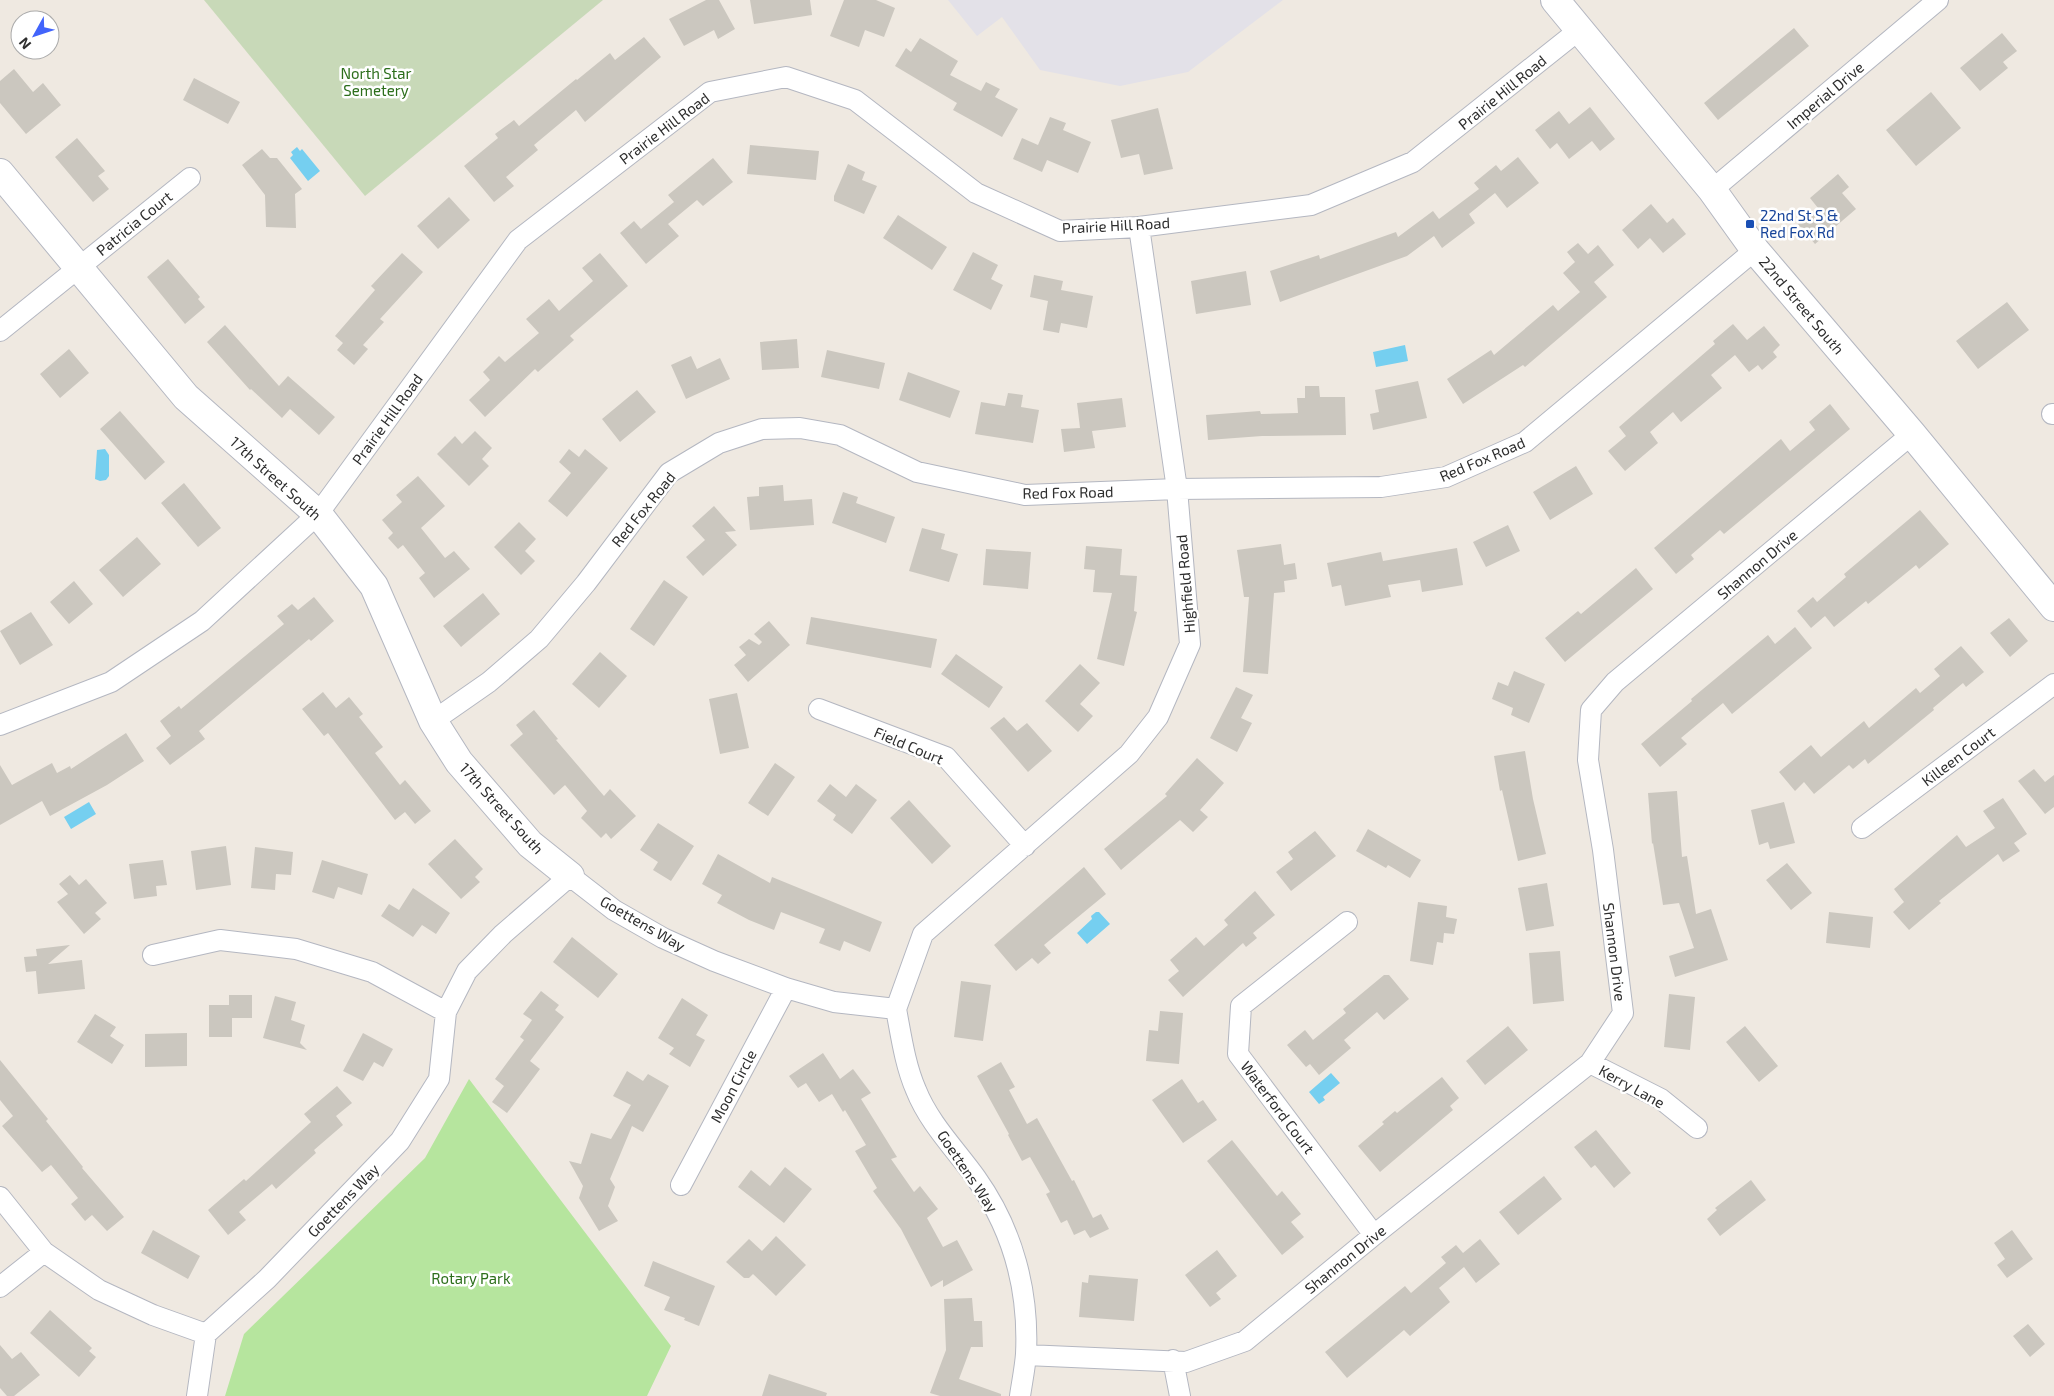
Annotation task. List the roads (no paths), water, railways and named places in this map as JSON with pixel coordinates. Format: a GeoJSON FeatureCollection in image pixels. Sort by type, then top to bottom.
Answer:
{"type":"FeatureCollection","features":[{"type":"Feature","properties":{"kind":"street","name":"22nd Street South"},"geometry":{"type":"LineString","coordinates":[[1554,0],[1712,190],[1755,250],[1912,434],[2054,607]]}},
{"type":"Feature","properties":{"kind":"street","name":"Imperial Drive"},"geometry":{"type":"LineString","coordinates":[[1712,190],[1938,0]]}},
{"type":"Feature","properties":{"kind":"street","name":"Prairie Hill Road"},"geometry":{"type":"LineString","coordinates":[[0,725],[111,682],[202,621],[318,514],[518,240],[710,92],[786,77],[855,100],[976,193],[1060,231],[1138,227],[1311,205],[1413,162],[1579,30]]}},
{"type":"Feature","properties":{"kind":"street","name":"17th Street South"},"geometry":{"type":"LineString","coordinates":[[0,173],[186,397],[318,514],[374,586],[433,721],[459,762],[530,844],[570,876]]}},
{"type":"Feature","properties":{"kind":"street","name":"Patricia Court"},"geometry":{"type":"LineString","coordinates":[[0,331],[190,178]]}},
{"type":"Feature","properties":{"kind":"street","name":"Highfield Road"},"geometry":{"type":"LineString","coordinates":[[896,1009],[923,934],[1129,754],[1158,717],[1190,644],[1177,489],[1138,227]]}},
{"type":"Feature","properties":{"kind":"street","name":"Red Fox Road"},"geometry":{"type":"LineString","coordinates":[[433,721],[488,682],[539,639],[586,583],[669,473],[718,443],[762,429],[800,428],[840,435],[917,472],[1025,495],[1177,489],[1381,487],[1446,478],[1525,442],[1755,250]]}},
{"type":"Feature","properties":{"kind":"street","name":"Shannon Drive"},"geometry":{"type":"LineString","coordinates":[[1026,1355],[1186,1362],[1245,1341],[1374,1235],[1590,1063],[1623,1013],[1603,850],[1588,760],[1591,710],[1615,682],[1912,434]]}},
{"type":"Feature","properties":{"kind":"street","name":"Killeen Court"},"geometry":{"type":"LineString","coordinates":[[1862,828],[2054,684]]}},
{"type":"Feature","properties":{"kind":"street","name":"Field Court"},"geometry":{"type":"LineString","coordinates":[[820,709],[946,757],[1025,846]]}},
{"type":"Feature","properties":{"kind":"street","name":"Goettens Way"},"geometry":{"type":"LineString","coordinates":[[206,1334],[267,1279],[400,1141],[439,1079],[446,1012],[467,971],[503,934],[570,876],[614,910],[663,938],[714,961],[786,988],[834,1002],[896,1009],[916,1090],[930,1116],[976,1178],[994,1207],[1011,1242],[1020,1273],[1024,1299],[1026,1355],[1020,1396]]}},
{"type":"Feature","properties":{"kind":"street","name":"Waterford Court"},"geometry":{"type":"LineString","coordinates":[[1347,922],[1241,1006],[1238,1054],[1374,1235]]}},
{"type":"Feature","properties":{"kind":"street"},"geometry":{"type":"LineString","coordinates":[[153,955],[220,940],[296,949],[372,972],[446,1012]]}},
{"type":"Feature","properties":{"kind":"street","name":"Moon Circle"},"geometry":{"type":"LineString","coordinates":[[681,1184],[786,988]]}},
{"type":"Feature","properties":{"kind":"street","name":"Kerry Lane"},"geometry":{"type":"LineString","coordinates":[[1590,1063],[1661,1099],[1697,1128]]}},
{"type":"Feature","properties":{"kind":"street"},"geometry":{"type":"LineString","coordinates":[[0,1197],[44,1252],[99,1290],[153,1315],[206,1334],[197,1396]]}},
{"type":"Feature","properties":{"kind":"street"},"geometry":{"type":"LineString","coordinates":[[0,1287],[44,1252]]}},
{"type":"Feature","properties":{"kind":"street"},"geometry":{"type":"LineString","coordinates":[[1173,1360],[1180,1396]]}},
{"type":"Feature","properties":{"kind":"water"},"geometry":{"type":"Polygon","coordinates":[[[297,147],[300,151],[302,149],[320,171],[308,181],[290,158],[293,155],[291,152],[297,147]]]}},
{"type":"Feature","properties":{"kind":"water"},"geometry":{"type":"Polygon","coordinates":[[[1405,345],[1408,361],[1376,367],[1373,352],[1405,345]]]}},
{"type":"Feature","properties":{"kind":"water"},"geometry":{"type":"Polygon","coordinates":[[[105,449],[109,455],[109,476],[106,480],[100,481],[95,479],[97,450],[105,449]]]}},
{"type":"Feature","properties":{"kind":"water"},"geometry":{"type":"Polygon","coordinates":[[[89,802],[96,814],[71,829],[64,817],[89,802]]]}},
{"type":"Feature","properties":{"kind":"water"},"geometry":{"type":"Polygon","coordinates":[[[1099,912],[1110,924],[1087,944],[1077,933],[1092,919],[1091,916],[1099,912]]]}},
{"type":"Feature","properties":{"kind":"water"},"geometry":{"type":"Polygon","coordinates":[[[1331,1073],[1340,1083],[1323,1097],[1325,1100],[1319,1104],[1309,1092],[1331,1073]]]}},
{"type":"Feature","properties":{"kind":"place","name":"22nd St S & Red Fox Rd"},"geometry":{"type":"Point","coordinates":[1750,224]}},
{"type":"Feature","properties":{"kind":"park label","name":"North Star Semetery"},"geometry":{"type":"Point","coordinates":[376,82]}},
{"type":"Feature","properties":{"kind":"park label","name":"Rotary Park"},"geometry":{"type":"Point","coordinates":[471,1278]}}]}
